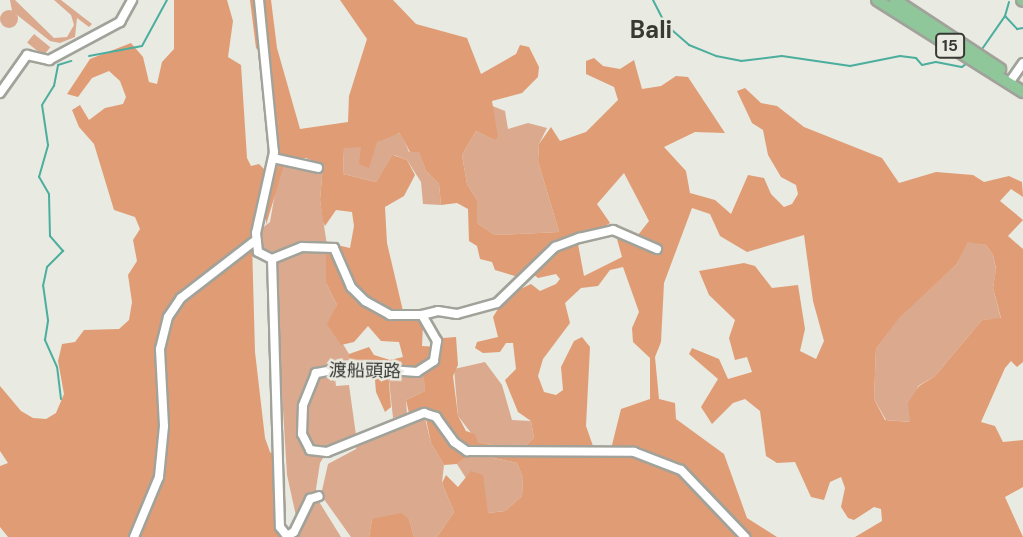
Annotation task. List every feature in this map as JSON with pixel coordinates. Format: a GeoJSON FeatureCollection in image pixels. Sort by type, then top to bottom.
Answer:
{"type":"FeatureCollection","features":[{"type":"Feature","properties":{"kind":"main road","name":"15"},"geometry":{"type":"LineString","coordinates":[[877,0],[1015,82]]}},
{"type":"Feature","properties":{"kind":"main road","name":"15"},"geometry":{"type":"LineString","coordinates":[[895,0],[1015,82],[1023,92]]}},
{"type":"Feature","properties":{"kind":"street"},"geometry":{"type":"LineString","coordinates":[[0,93],[27,55],[49,60],[120,22],[132,0]]}},
{"type":"Feature","properties":{"kind":"street"},"geometry":{"type":"LineString","coordinates":[[260,0],[274,124],[273,158],[256,240],[258,252],[272,259],[302,247],[334,248],[351,287],[365,301],[390,315],[422,315],[438,311],[457,314],[497,303],[555,247],[579,238],[606,235],[613,230],[657,249]]}},
{"type":"Feature","properties":{"kind":"street"},"geometry":{"type":"LineString","coordinates":[[1015,82],[1023,63]]}},
{"type":"Feature","properties":{"kind":"street"},"geometry":{"type":"LineString","coordinates":[[273,158],[318,168]]}},
{"type":"Feature","properties":{"kind":"street"},"geometry":{"type":"LineString","coordinates":[[134,537],[159,477],[164,426],[160,349],[168,317],[181,298],[256,240]]}},
{"type":"Feature","properties":{"kind":"street"},"geometry":{"type":"LineString","coordinates":[[272,259],[280,527],[287,536],[294,532],[310,499],[319,496]]}},
{"type":"Feature","properties":{"kind":"street","name":"渡船頭路"},"geometry":{"type":"LineString","coordinates":[[422,315],[437,341],[438,351],[427,368],[407,372],[332,368],[310,379],[302,434],[310,450],[327,452],[424,413],[436,417],[454,442],[477,453],[634,452],[681,470],[746,537]]}},
{"type":"Feature","properties":{"kind":"shaded area"},"geometry":{"type":"Polygon","coordinates":[[[10,0],[15,0],[54,38],[67,37],[74,25],[71,15],[54,0],[61,0],[92,24],[89,27],[77,18],[75,37],[60,43],[50,41],[12,11],[10,0]]]}},
{"type":"Feature","properties":{"kind":"shaded area"},"geometry":{"type":"Polygon","coordinates":[[[174,0],[227,0],[233,21],[228,57],[241,65],[247,158],[251,166],[259,164],[265,170],[252,242],[255,352],[265,438],[270,452],[281,461],[285,476],[286,537],[8,537],[0,527],[0,466],[8,463],[0,451],[0,386],[21,411],[33,418],[46,419],[56,413],[64,394],[58,361],[62,344],[75,342],[84,330],[119,329],[129,320],[132,302],[128,275],[137,261],[133,240],[140,229],[135,217],[114,210],[94,144],[79,127],[72,110],[80,105],[89,120],[105,108],[123,104],[126,97],[120,81],[109,71],[92,78],[78,97],[67,94],[90,59],[131,43],[143,57],[149,82],[157,84],[162,62],[174,49],[174,0]]]}},
{"type":"Feature","properties":{"kind":"shaded area"},"geometry":{"type":"Polygon","coordinates":[[[250,0],[271,0],[277,48],[300,129],[348,122],[349,96],[367,39],[340,0],[393,0],[416,24],[467,38],[481,74],[516,54],[520,45],[529,47],[539,67],[538,77],[522,93],[492,101],[498,137],[494,140],[476,131],[462,155],[467,184],[477,200],[477,223],[495,235],[559,232],[538,161],[539,144],[551,127],[560,141],[586,132],[618,100],[614,87],[586,74],[586,61],[594,58],[603,66],[620,69],[634,60],[642,89],[661,86],[676,76],[688,77],[725,133],[695,132],[664,147],[686,171],[690,193],[715,200],[731,214],[748,175],[764,178],[771,194],[784,207],[792,204],[798,194],[796,185],[781,177],[768,155],[763,130],[752,123],[737,91],[745,88],[761,103],[777,106],[804,127],[882,158],[899,183],[936,172],[973,175],[984,182],[1009,176],[1022,182],[1023,197],[1011,189],[1000,201],[1023,220],[1008,236],[1023,249],[1023,362],[1017,367],[1011,361],[1005,368],[981,422],[995,426],[1003,442],[1023,440],[1023,487],[1005,497],[1023,537],[855,537],[882,521],[881,509],[874,507],[854,520],[848,518],[841,507],[845,488],[841,477],[830,482],[824,500],[811,497],[795,462],[777,463],[766,456],[760,411],[745,399],[733,403],[712,424],[701,407],[718,379],[689,354],[692,348],[719,359],[728,379],[752,372],[747,357],[735,360],[729,338],[735,320],[709,295],[699,271],[744,263],[755,266],[772,288],[798,285],[805,329],[800,351],[816,359],[824,341],[813,301],[804,235],[747,252],[720,236],[710,214],[692,208],[664,283],[661,342],[655,357],[659,399],[675,403],[676,419],[724,454],[747,518],[777,537],[437,537],[454,512],[442,483],[446,475],[458,487],[471,471],[483,475],[488,513],[505,511],[522,496],[523,478],[517,463],[471,453],[457,464],[444,465],[431,443],[425,414],[411,422],[406,400],[425,391],[423,370],[388,371],[391,407],[385,412],[376,392],[374,369],[349,361],[349,354],[369,347],[374,355],[390,360],[403,357],[399,342],[381,341],[368,326],[354,342],[341,345],[327,324],[337,305],[326,283],[326,249],[333,244],[350,248],[354,226],[352,212],[336,210],[325,226],[320,200],[323,165],[306,158],[286,158],[266,225],[266,202],[278,164],[271,63],[256,48],[250,0]],[[400,133],[377,142],[369,168],[359,164],[361,147],[344,148],[343,174],[376,182],[393,155],[407,160],[415,175],[404,196],[385,207],[387,243],[403,311],[417,317],[423,325],[422,346],[440,347],[443,338],[456,337],[458,365],[453,376],[458,416],[466,431],[475,434],[478,442],[509,449],[525,446],[534,438],[531,421],[518,412],[505,380],[516,369],[513,343],[506,343],[500,352],[483,353],[475,348],[477,342],[498,337],[493,317],[506,296],[531,284],[540,291],[556,284],[560,279],[556,274],[538,278],[532,273],[555,253],[552,251],[518,277],[495,270],[492,262],[480,259],[477,246],[469,241],[468,209],[457,203],[441,205],[439,184],[426,171],[419,152],[410,152],[400,133]],[[624,173],[597,204],[610,223],[578,244],[584,276],[622,257],[617,239],[638,235],[649,221],[624,173]],[[968,242],[957,264],[899,318],[876,349],[874,399],[885,420],[910,422],[908,403],[919,386],[935,376],[982,320],[1001,318],[993,288],[996,269],[993,255],[986,245],[968,242]],[[623,267],[610,270],[598,286],[581,288],[565,303],[570,323],[543,359],[538,376],[544,392],[556,395],[563,390],[561,367],[574,341],[582,337],[590,347],[586,426],[593,446],[611,449],[621,409],[650,399],[650,358],[633,342],[632,328],[639,312],[623,267]]]}},
{"type":"Feature","properties":{"kind":"shaded area"},"geometry":{"type":"Polygon","coordinates":[[[9,10],[15,13],[18,19],[15,25],[9,28],[3,25],[0,19],[3,13],[9,10]]]}},
{"type":"Feature","properties":{"kind":"shaded area"},"geometry":{"type":"Polygon","coordinates":[[[34,34],[50,47],[43,56],[27,43],[34,34]]]}},
{"type":"Feature","properties":{"kind":"shaded area"},"geometry":{"type":"Polygon","coordinates":[[[490,105],[505,111],[508,129],[528,123],[547,128],[539,144],[538,161],[559,232],[495,235],[477,223],[477,200],[467,184],[462,155],[476,131],[494,140],[490,105]]]}},
{"type":"Feature","properties":{"kind":"shaded area"},"geometry":{"type":"Polygon","coordinates":[[[401,133],[409,152],[419,151],[426,171],[439,184],[441,205],[423,204],[421,182],[407,160],[394,155],[376,182],[343,174],[344,148],[401,133]]]}},
{"type":"Feature","properties":{"kind":"shaded area"},"geometry":{"type":"Polygon","coordinates":[[[289,155],[323,165],[320,200],[327,245],[277,256],[264,254],[260,247],[261,229],[270,222],[278,176],[289,155]]]}},
{"type":"Feature","properties":{"kind":"shaded area"},"geometry":{"type":"Polygon","coordinates":[[[968,241],[986,245],[993,255],[996,270],[993,288],[1001,319],[982,320],[935,376],[918,386],[911,422],[886,420],[874,399],[876,349],[899,317],[957,264],[968,241]]]}},
{"type":"Feature","properties":{"kind":"shaded area"},"geometry":{"type":"Polygon","coordinates":[[[326,249],[326,283],[337,305],[334,329],[349,354],[349,361],[334,369],[336,386],[349,385],[356,435],[328,450],[320,463],[316,489],[318,500],[341,537],[293,537],[296,516],[287,475],[274,264],[302,251],[326,249]]]}},
{"type":"Feature","properties":{"kind":"shaded area"},"geometry":{"type":"Polygon","coordinates":[[[485,362],[502,385],[512,420],[531,421],[534,438],[525,446],[509,449],[478,442],[458,416],[454,369],[485,362]]]}},
{"type":"Feature","properties":{"kind":"shaded area"},"geometry":{"type":"Polygon","coordinates":[[[411,367],[424,370],[425,391],[406,400],[407,414],[393,418],[388,371],[411,367]]]}},
{"type":"Feature","properties":{"kind":"shaded area"},"geometry":{"type":"Polygon","coordinates":[[[424,414],[431,443],[444,465],[442,483],[454,512],[437,537],[414,537],[409,519],[372,519],[369,537],[351,537],[321,495],[328,464],[356,449],[357,442],[424,414]]]}},
{"type":"Feature","properties":{"kind":"shaded area"},"geometry":{"type":"Polygon","coordinates":[[[470,453],[517,463],[523,478],[522,496],[505,511],[488,513],[457,464],[470,453]]]}},
{"type":"Feature","properties":{"kind":"shaded area"},"geometry":{"type":"Polygon","coordinates":[[[401,513],[409,519],[414,537],[369,537],[372,519],[401,513]]]}},
{"type":"Feature","properties":{"kind":"waterway"},"geometry":{"type":"LineString","coordinates":[[89,56],[142,46],[167,0]]}},
{"type":"Feature","properties":{"kind":"waterway"},"geometry":{"type":"LineString","coordinates":[[653,0],[665,24],[689,45],[716,56],[741,61],[782,56],[850,66],[900,56],[916,58],[922,65],[936,62],[962,67],[967,63]]}},
{"type":"Feature","properties":{"kind":"waterway"},"geometry":{"type":"LineString","coordinates":[[1009,2],[1005,16],[1017,29],[1023,28]]}},
{"type":"Feature","properties":{"kind":"waterway"},"geometry":{"type":"LineString","coordinates":[[980,52],[1005,16]]}},
{"type":"Feature","properties":{"kind":"waterway"},"geometry":{"type":"LineString","coordinates":[[61,399],[57,367],[45,340],[48,320],[43,286],[47,267],[63,251],[50,236],[49,194],[39,177],[48,145],[42,105],[54,86],[58,65],[71,61]]}},
{"type":"Feature","properties":{"kind":"district","name":"Bali"},"geometry":{"type":"Point","coordinates":[651,30]}}]}
